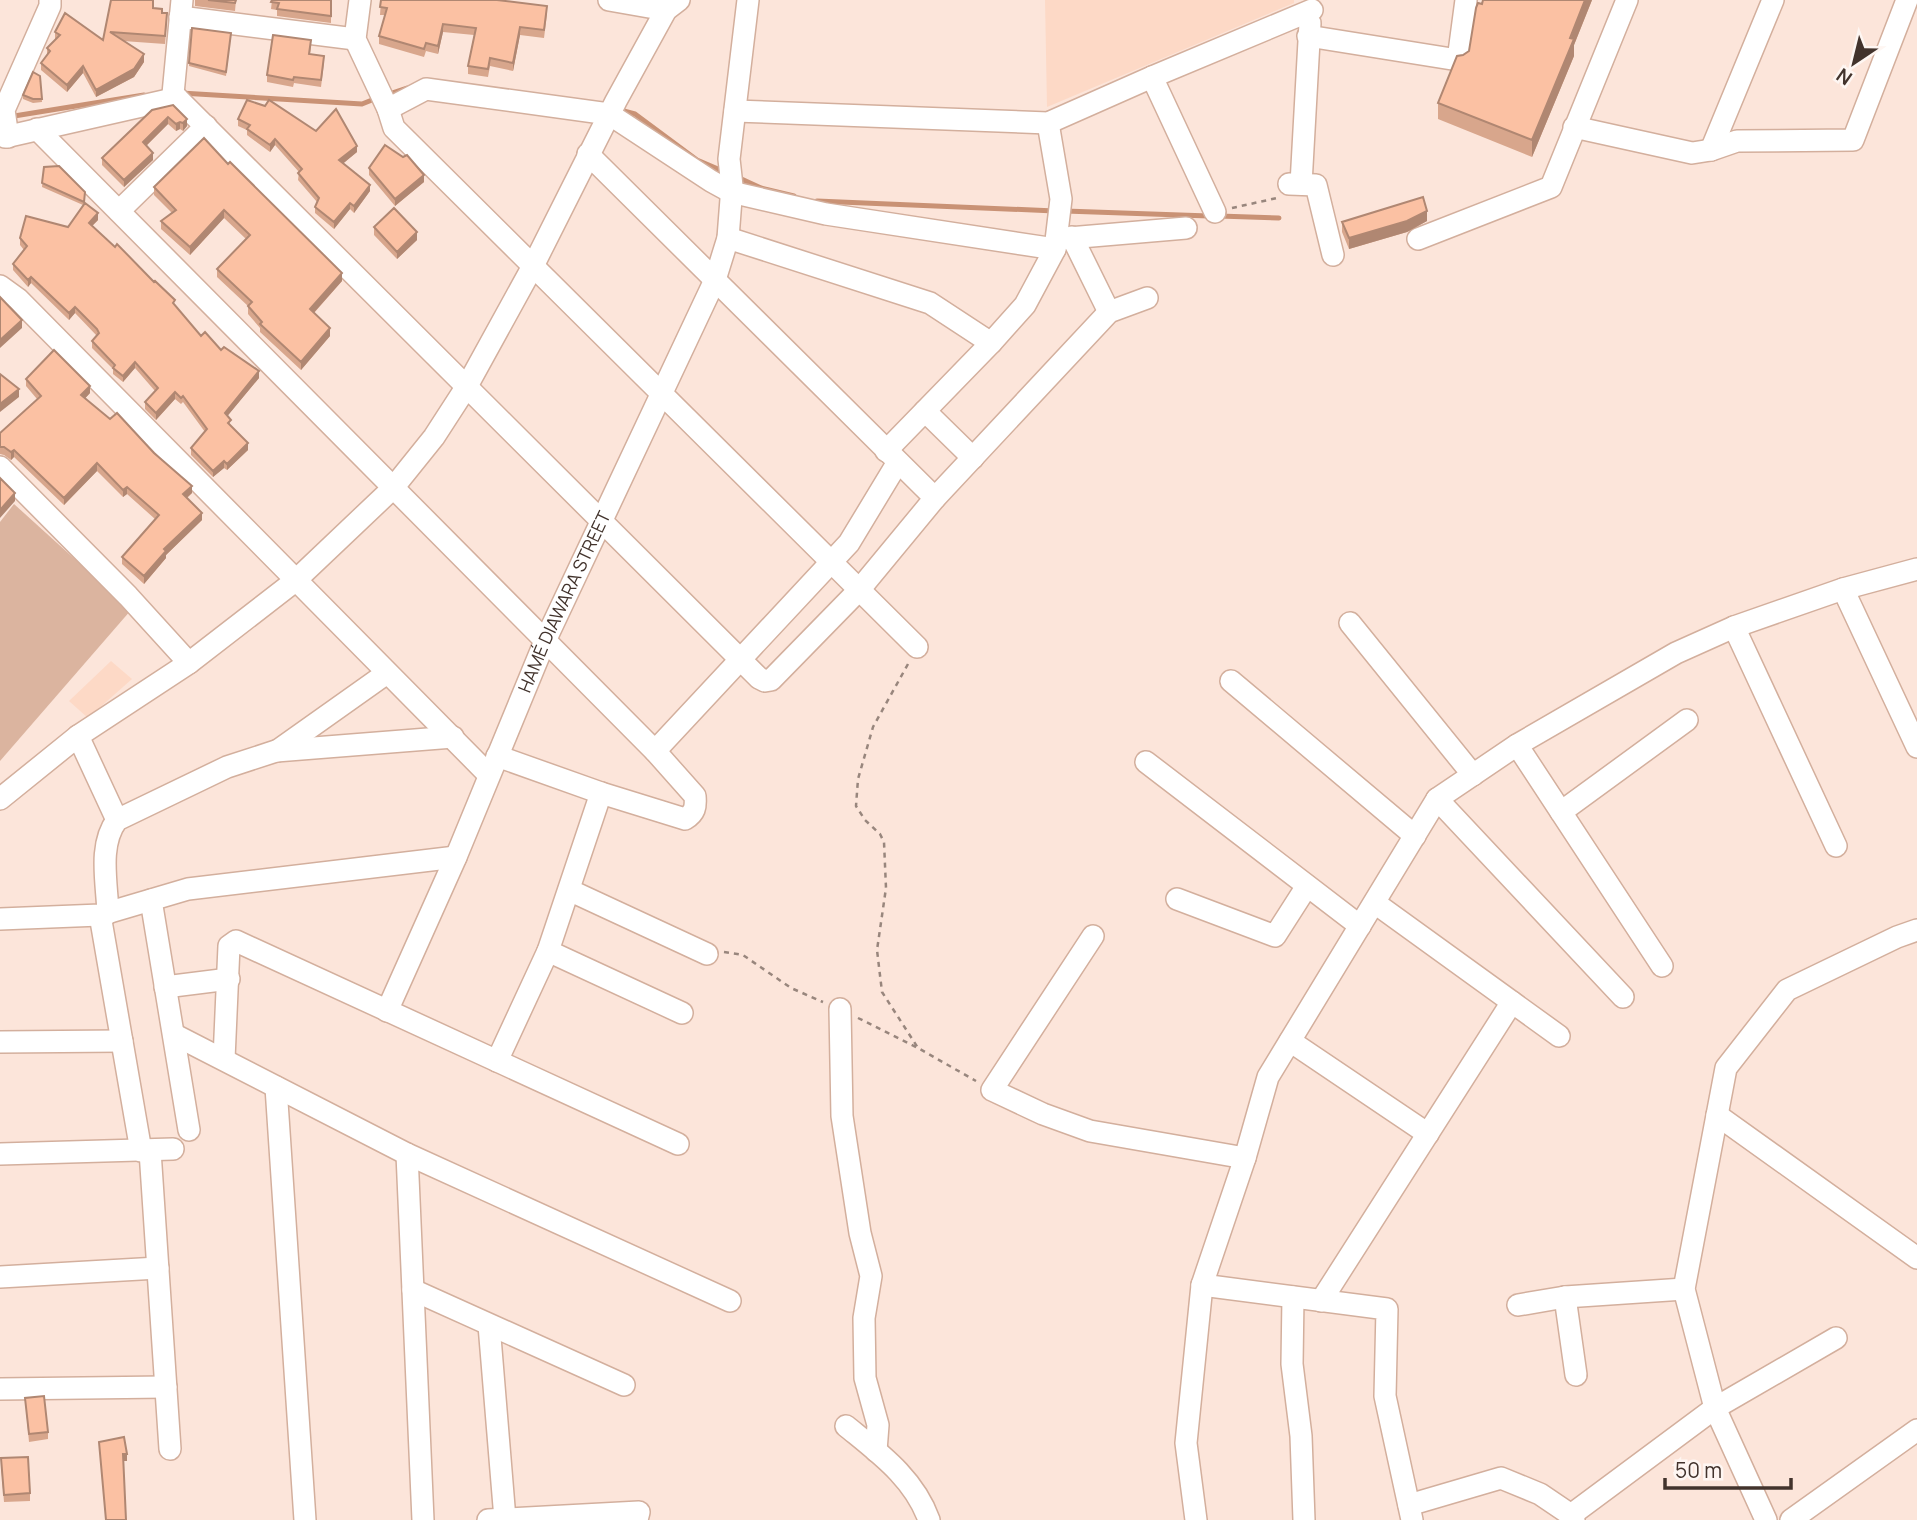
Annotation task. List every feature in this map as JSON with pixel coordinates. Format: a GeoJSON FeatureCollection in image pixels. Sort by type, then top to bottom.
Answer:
{"type":"FeatureCollection","features":[{"type":"Feature","properties":{"kind":"street"},"geometry":{"type":"LineString","coordinates":[[50,0],[6,127],[37,129],[174,93]]}},
{"type":"Feature","properties":{"kind":"street"},"geometry":{"type":"LineString","coordinates":[[360,0],[355,39],[394,128],[917,647]]}},
{"type":"Feature","properties":{"kind":"street"},"geometry":{"type":"LineString","coordinates":[[0,799],[78,736],[189,663],[295,581],[393,488],[434,437],[467,386],[533,266],[612,107],[672,5],[609,0]]}},
{"type":"Feature","properties":{"kind":"street","name":"HAMÉ DIAWARA STREET"},"geometry":{"type":"LineString","coordinates":[[387,1011],[456,857],[545,641],[715,280],[728,238],[730,159],[748,0]]}},
{"type":"Feature","properties":{"kind":"street"},"geometry":{"type":"LineString","coordinates":[[1308,36],[1458,60],[1466,0]]}},
{"type":"Feature","properties":{"kind":"street"},"geometry":{"type":"LineString","coordinates":[[1418,239],[1551,187],[1627,0]]}},
{"type":"Feature","properties":{"kind":"street"},"geometry":{"type":"LineString","coordinates":[[1711,150],[1773,0]]}},
{"type":"Feature","properties":{"kind":"street"},"geometry":{"type":"LineString","coordinates":[[1574,127],[1692,153],[1737,141],[1853,140],[1907,0]]}},
{"type":"Feature","properties":{"kind":"street"},"geometry":{"type":"LineString","coordinates":[[735,111],[1048,123],[1313,5]]}},
{"type":"Feature","properties":{"kind":"street"},"geometry":{"type":"LineString","coordinates":[[1313,5],[1294,184],[1316,185],[1333,255]]}},
{"type":"Feature","properties":{"kind":"street"},"geometry":{"type":"LineString","coordinates":[[355,39],[181,9],[174,93],[759,678],[765,681],[771,680],[859,590],[935,498],[1109,312],[1147,298]]}},
{"type":"Feature","properties":{"kind":"street"},"geometry":{"type":"LineString","coordinates":[[1152,77],[1215,212]]}},
{"type":"Feature","properties":{"kind":"street"},"geometry":{"type":"LineString","coordinates":[[384,101],[426,89],[612,107],[711,181],[731,189],[826,214],[1061,242],[1186,228]]}},
{"type":"Feature","properties":{"kind":"street"},"geometry":{"type":"LineString","coordinates":[[655,751],[849,543],[892,456],[925,411],[1026,305],[1061,242],[1060,208],[1048,123]]}},
{"type":"Feature","properties":{"kind":"street"},"geometry":{"type":"LineString","coordinates":[[119,211],[205,126]]}},
{"type":"Feature","properties":{"kind":"street"},"geometry":{"type":"LineString","coordinates":[[0,286],[18,299],[295,581],[453,737],[493,765],[601,793],[685,819],[693,814],[695,796],[655,751],[37,129]]}},
{"type":"Feature","properties":{"kind":"street"},"geometry":{"type":"LineString","coordinates":[[589,155],[935,498]]}},
{"type":"Feature","properties":{"kind":"street"},"geometry":{"type":"LineString","coordinates":[[728,238],[930,303],[991,343]]}},
{"type":"Feature","properties":{"kind":"street"},"geometry":{"type":"LineString","coordinates":[[1061,242],[1109,312]]}},
{"type":"Feature","properties":{"kind":"street"},"geometry":{"type":"LineString","coordinates":[[925,411],[972,458]]}},
{"type":"Feature","properties":{"kind":"street"},"geometry":{"type":"LineString","coordinates":[[0,467],[128,596],[189,663]]}},
{"type":"Feature","properties":{"kind":"street"},"geometry":{"type":"LineString","coordinates":[[1196,1520],[1186,1443],[1202,1285],[1245,1158],[1268,1077],[1437,799],[1517,745],[1676,653],[1734,627],[1843,589],[1917,569]]}},
{"type":"Feature","properties":{"kind":"street"},"geometry":{"type":"LineString","coordinates":[[1843,589],[1917,747]]}},
{"type":"Feature","properties":{"kind":"street"},"geometry":{"type":"LineString","coordinates":[[1350,623],[1472,775]]}},
{"type":"Feature","properties":{"kind":"street"},"geometry":{"type":"LineString","coordinates":[[1734,627],[1836,846]]}},
{"type":"Feature","properties":{"kind":"street"},"geometry":{"type":"LineString","coordinates":[[276,751],[387,673]]}},
{"type":"Feature","properties":{"kind":"street"},"geometry":{"type":"LineString","coordinates":[[1231,681],[1415,836]]}},
{"type":"Feature","properties":{"kind":"street"},"geometry":{"type":"LineString","coordinates":[[1561,812],[1687,720]]}},
{"type":"Feature","properties":{"kind":"street"},"geometry":{"type":"LineString","coordinates":[[78,736],[117,820]]}},
{"type":"Feature","properties":{"kind":"street"},"geometry":{"type":"LineString","coordinates":[[170,1449],[158,1268],[146,1151],[122,1041],[104,914],[108,831],[117,820],[227,767],[276,751],[453,737]]}},
{"type":"Feature","properties":{"kind":"street"},"geometry":{"type":"LineString","coordinates":[[1517,745],[1662,966]]}},
{"type":"Feature","properties":{"kind":"street"},"geometry":{"type":"LineString","coordinates":[[1146,761],[1360,926]]}},
{"type":"Feature","properties":{"kind":"street"},"geometry":{"type":"LineString","coordinates":[[498,1061],[548,951],[601,793]]}},
{"type":"Feature","properties":{"kind":"street"},"geometry":{"type":"LineString","coordinates":[[1437,799],[1623,997]]}},
{"type":"Feature","properties":{"kind":"street"},"geometry":{"type":"LineString","coordinates":[[0,919],[104,914],[188,889],[456,857]]}},
{"type":"Feature","properties":{"kind":"street"},"geometry":{"type":"LineString","coordinates":[[1177,899],[1275,936],[1307,886]]}},
{"type":"Feature","properties":{"kind":"street"},"geometry":{"type":"LineString","coordinates":[[569,890],[707,954]]}},
{"type":"Feature","properties":{"kind":"street"},"geometry":{"type":"LineString","coordinates":[[151,900],[189,1130]]}},
{"type":"Feature","properties":{"kind":"street"},"geometry":{"type":"LineString","coordinates":[[1375,903],[1559,1036]]}},
{"type":"Feature","properties":{"kind":"street"},"geometry":{"type":"LineString","coordinates":[[1766,1520],[1715,1408],[1684,1289],[1726,1068],[1787,990],[1917,930]]}},
{"type":"Feature","properties":{"kind":"street"},"geometry":{"type":"LineString","coordinates":[[1093,936],[992,1090],[1043,1114],[1090,1130],[1245,1158]]}},
{"type":"Feature","properties":{"kind":"street"},"geometry":{"type":"LineString","coordinates":[[224,1059],[229,946],[236,941],[678,1144]]}},
{"type":"Feature","properties":{"kind":"street"},"geometry":{"type":"LineString","coordinates":[[548,951],[682,1013]]}},
{"type":"Feature","properties":{"kind":"street"},"geometry":{"type":"LineString","coordinates":[[165,987],[229,979]]}},
{"type":"Feature","properties":{"kind":"street"},"geometry":{"type":"LineString","coordinates":[[1321,1301],[1512,1002]]}},
{"type":"Feature","properties":{"kind":"street"},"geometry":{"type":"LineString","coordinates":[[840,1009],[842,1116],[860,1233],[871,1276],[864,1318],[865,1378],[878,1425],[876,1451]]}},
{"type":"Feature","properties":{"kind":"street"},"geometry":{"type":"LineString","coordinates":[[175,1035],[407,1154],[730,1301]]}},
{"type":"Feature","properties":{"kind":"street"},"geometry":{"type":"LineString","coordinates":[[0,1042],[122,1041]]}},
{"type":"Feature","properties":{"kind":"street"},"geometry":{"type":"LineString","coordinates":[[1290,1041],[1428,1134]]}},
{"type":"Feature","properties":{"kind":"street"},"geometry":{"type":"LineString","coordinates":[[276,1087],[305,1520]]}},
{"type":"Feature","properties":{"kind":"street"},"geometry":{"type":"LineString","coordinates":[[1717,1115],[1917,1258]]}},
{"type":"Feature","properties":{"kind":"street"},"geometry":{"type":"LineString","coordinates":[[0,1154],[173,1149]]}},
{"type":"Feature","properties":{"kind":"street"},"geometry":{"type":"LineString","coordinates":[[407,1154],[423,1520]]}},
{"type":"Feature","properties":{"kind":"street"},"geometry":{"type":"LineString","coordinates":[[0,1277],[158,1268]]}},
{"type":"Feature","properties":{"kind":"street"},"geometry":{"type":"LineString","coordinates":[[1202,1285],[1387,1310],[1385,1396],[1410,1512],[1501,1478],[1540,1494],[1572,1518],[1715,1408],[1836,1338]]}},
{"type":"Feature","properties":{"kind":"street"},"geometry":{"type":"LineString","coordinates":[[1518,1305],[1566,1297],[1684,1289]]}},
{"type":"Feature","properties":{"kind":"street"},"geometry":{"type":"LineString","coordinates":[[413,1290],[624,1385]]}},
{"type":"Feature","properties":{"kind":"street"},"geometry":{"type":"LineString","coordinates":[[1293,1297],[1292,1364],[1301,1436],[1304,1520]]}},
{"type":"Feature","properties":{"kind":"street"},"geometry":{"type":"LineString","coordinates":[[1566,1297],[1576,1375]]}},
{"type":"Feature","properties":{"kind":"street"},"geometry":{"type":"LineString","coordinates":[[489,1325],[497,1520],[597,1517],[639,1512],[637,1520]]}},
{"type":"Feature","properties":{"kind":"street"},"geometry":{"type":"LineString","coordinates":[[0,1389],[166,1387]]}},
{"type":"Feature","properties":{"kind":"street"},"geometry":{"type":"LineString","coordinates":[[846,1426],[898,1470],[924,1507],[929,1520]]}},
{"type":"Feature","properties":{"kind":"street"},"geometry":{"type":"LineString","coordinates":[[1791,1520],[1917,1430]]}},
{"type":"Feature","properties":{"kind":"path"},"geometry":{"type":"LineString","coordinates":[[1215,212],[1284,197],[1294,184]]}},
{"type":"Feature","properties":{"kind":"path"},"geometry":{"type":"LineString","coordinates":[[917,647],[873,727],[858,779],[856,806],[864,820],[880,834],[884,842],[886,888],[877,950],[883,992],[918,1048]]}},
{"type":"Feature","properties":{"kind":"shaded area"},"geometry":{"type":"Polygon","coordinates":[[[1045,0],[1294,0],[1294,3],[1047,107],[1045,0]]]}},
{"type":"Feature","properties":{"kind":"shaded area"},"geometry":{"type":"Polygon","coordinates":[[[14,504],[131,610],[0,761],[0,522],[14,504]]]}},
{"type":"Feature","properties":{"kind":"shaded area"},"geometry":{"type":"Polygon","coordinates":[[[111,661],[132,679],[88,718],[69,701],[111,661]]]}},
{"type":"Feature","properties":{"kind":"building"},"geometry":{"type":"Polygon","coordinates":[[[111,0],[153,0],[153,8],[167,13],[165,36],[110,32],[144,54],[134,69],[96,90],[83,66],[67,85],[41,63],[50,51],[47,48],[60,35],[55,32],[65,13],[103,40],[111,0]]]}},
{"type":"Feature","properties":{"kind":"building"},"geometry":{"type":"Polygon","coordinates":[[[208,0],[236,0],[235,3],[208,0]]]}},
{"type":"Feature","properties":{"kind":"building"},"geometry":{"type":"Polygon","coordinates":[[[331,0],[331,16],[277,9],[279,3],[271,2],[331,0]]]}},
{"type":"Feature","properties":{"kind":"building"},"geometry":{"type":"Polygon","coordinates":[[[381,0],[497,0],[547,6],[544,30],[520,27],[513,63],[490,58],[488,69],[468,66],[476,28],[443,24],[438,46],[426,43],[424,49],[379,36],[387,8],[380,7],[381,0]]]}},
{"type":"Feature","properties":{"kind":"building"},"geometry":{"type":"Polygon","coordinates":[[[1483,0],[1585,0],[1570,38],[1574,39],[1532,140],[1438,103],[1457,56],[1469,51],[1476,8],[1483,0]]]}},
{"type":"Feature","properties":{"kind":"building"},"geometry":{"type":"Polygon","coordinates":[[[192,28],[231,33],[226,72],[189,63],[192,28]]]}},
{"type":"Feature","properties":{"kind":"building"},"geometry":{"type":"Polygon","coordinates":[[[273,35],[311,40],[309,54],[324,56],[321,80],[294,77],[293,80],[267,75],[273,35]]]}},
{"type":"Feature","properties":{"kind":"building"},"geometry":{"type":"Polygon","coordinates":[[[33,72],[40,76],[42,99],[23,95],[33,72]]]}},
{"type":"Feature","properties":{"kind":"building"},"geometry":{"type":"Polygon","coordinates":[[[247,100],[265,106],[269,100],[316,131],[336,109],[357,146],[339,160],[370,185],[354,206],[350,203],[334,222],[315,207],[319,198],[298,173],[302,169],[275,139],[270,145],[247,129],[250,125],[238,119],[247,100]]]}},
{"type":"Feature","properties":{"kind":"building"},"geometry":{"type":"Polygon","coordinates":[[[173,105],[187,119],[176,124],[168,117],[143,142],[153,153],[124,180],[102,158],[152,110],[173,105]]]}},
{"type":"Feature","properties":{"kind":"building"},"geometry":{"type":"Polygon","coordinates":[[[204,138],[342,273],[310,309],[330,328],[301,362],[260,324],[262,322],[248,306],[252,302],[217,269],[250,235],[224,210],[190,247],[161,221],[176,210],[154,187],[204,138]]]}},
{"type":"Feature","properties":{"kind":"building"},"geometry":{"type":"Polygon","coordinates":[[[385,145],[403,157],[407,155],[424,175],[395,199],[369,168],[385,145]]]}},
{"type":"Feature","properties":{"kind":"building"},"geometry":{"type":"Polygon","coordinates":[[[59,166],[85,192],[84,202],[42,183],[44,167],[59,166]]]}},
{"type":"Feature","properties":{"kind":"building"},"geometry":{"type":"Polygon","coordinates":[[[1423,197],[1427,211],[1407,221],[1349,238],[1342,222],[1423,197]]]}},
{"type":"Feature","properties":{"kind":"building"},"geometry":{"type":"Polygon","coordinates":[[[85,203],[98,213],[89,223],[115,247],[117,244],[175,300],[173,303],[201,336],[205,332],[221,350],[224,347],[259,371],[225,413],[231,420],[228,423],[248,443],[227,464],[224,461],[213,471],[191,448],[207,429],[183,396],[181,398],[175,392],[156,413],[145,402],[158,388],[135,362],[123,376],[113,368],[115,365],[92,341],[99,333],[97,329],[75,307],[69,313],[31,277],[28,280],[13,264],[27,246],[20,238],[26,216],[68,227],[85,203]]]}},
{"type":"Feature","properties":{"kind":"building"},"geometry":{"type":"Polygon","coordinates":[[[394,208],[417,232],[397,252],[374,227],[394,208]]]}},
{"type":"Feature","properties":{"kind":"building"},"geometry":{"type":"Polygon","coordinates":[[[0,297],[22,320],[0,340],[0,297]]]}},
{"type":"Feature","properties":{"kind":"building"},"geometry":{"type":"Polygon","coordinates":[[[54,350],[90,386],[81,395],[110,419],[117,413],[154,453],[192,486],[183,494],[202,513],[164,549],[166,551],[144,576],[122,557],[159,515],[127,487],[123,490],[97,463],[64,498],[14,450],[11,452],[0,447],[0,433],[41,396],[26,379],[54,350]]]}},
{"type":"Feature","properties":{"kind":"building"},"geometry":{"type":"Polygon","coordinates":[[[0,374],[19,389],[0,404],[0,374]]]}},
{"type":"Feature","properties":{"kind":"building"},"geometry":{"type":"Polygon","coordinates":[[[0,478],[15,493],[0,510],[0,478]]]}},
{"type":"Feature","properties":{"kind":"building"},"geometry":{"type":"Polygon","coordinates":[[[44,1396],[48,1432],[29,1434],[25,1398],[44,1396]]]}},
{"type":"Feature","properties":{"kind":"building"},"geometry":{"type":"Polygon","coordinates":[[[124,1437],[127,1454],[123,1454],[126,1520],[106,1520],[99,1442],[124,1437]]]}},
{"type":"Feature","properties":{"kind":"building"},"geometry":{"type":"Polygon","coordinates":[[[28,1457],[30,1493],[4,1495],[1,1458],[28,1457]]]}},
{"type":"Feature","properties":{"kind":"waterway"},"geometry":{"type":"LineString","coordinates":[[386,95],[407,88]]}},
{"type":"Feature","properties":{"kind":"waterway"},"geometry":{"type":"LineString","coordinates":[[181,93],[362,104],[377,98]]}},
{"type":"Feature","properties":{"kind":"waterway"},"geometry":{"type":"LineString","coordinates":[[8,117],[144,95]]}},
{"type":"Feature","properties":{"kind":"waterway"},"geometry":{"type":"LineString","coordinates":[[620,110],[635,114],[697,160],[725,172]]}},
{"type":"Feature","properties":{"kind":"waterway"},"geometry":{"type":"LineString","coordinates":[[737,177],[761,188],[794,196]]}},
{"type":"Feature","properties":{"kind":"waterway"},"geometry":{"type":"LineString","coordinates":[[817,201],[1055,211]]}},
{"type":"Feature","properties":{"kind":"waterway"},"geometry":{"type":"LineString","coordinates":[[1065,211],[1209,216]]}},
{"type":"Feature","properties":{"kind":"waterway"},"geometry":{"type":"LineString","coordinates":[[1219,216],[1279,218]]}}]}
